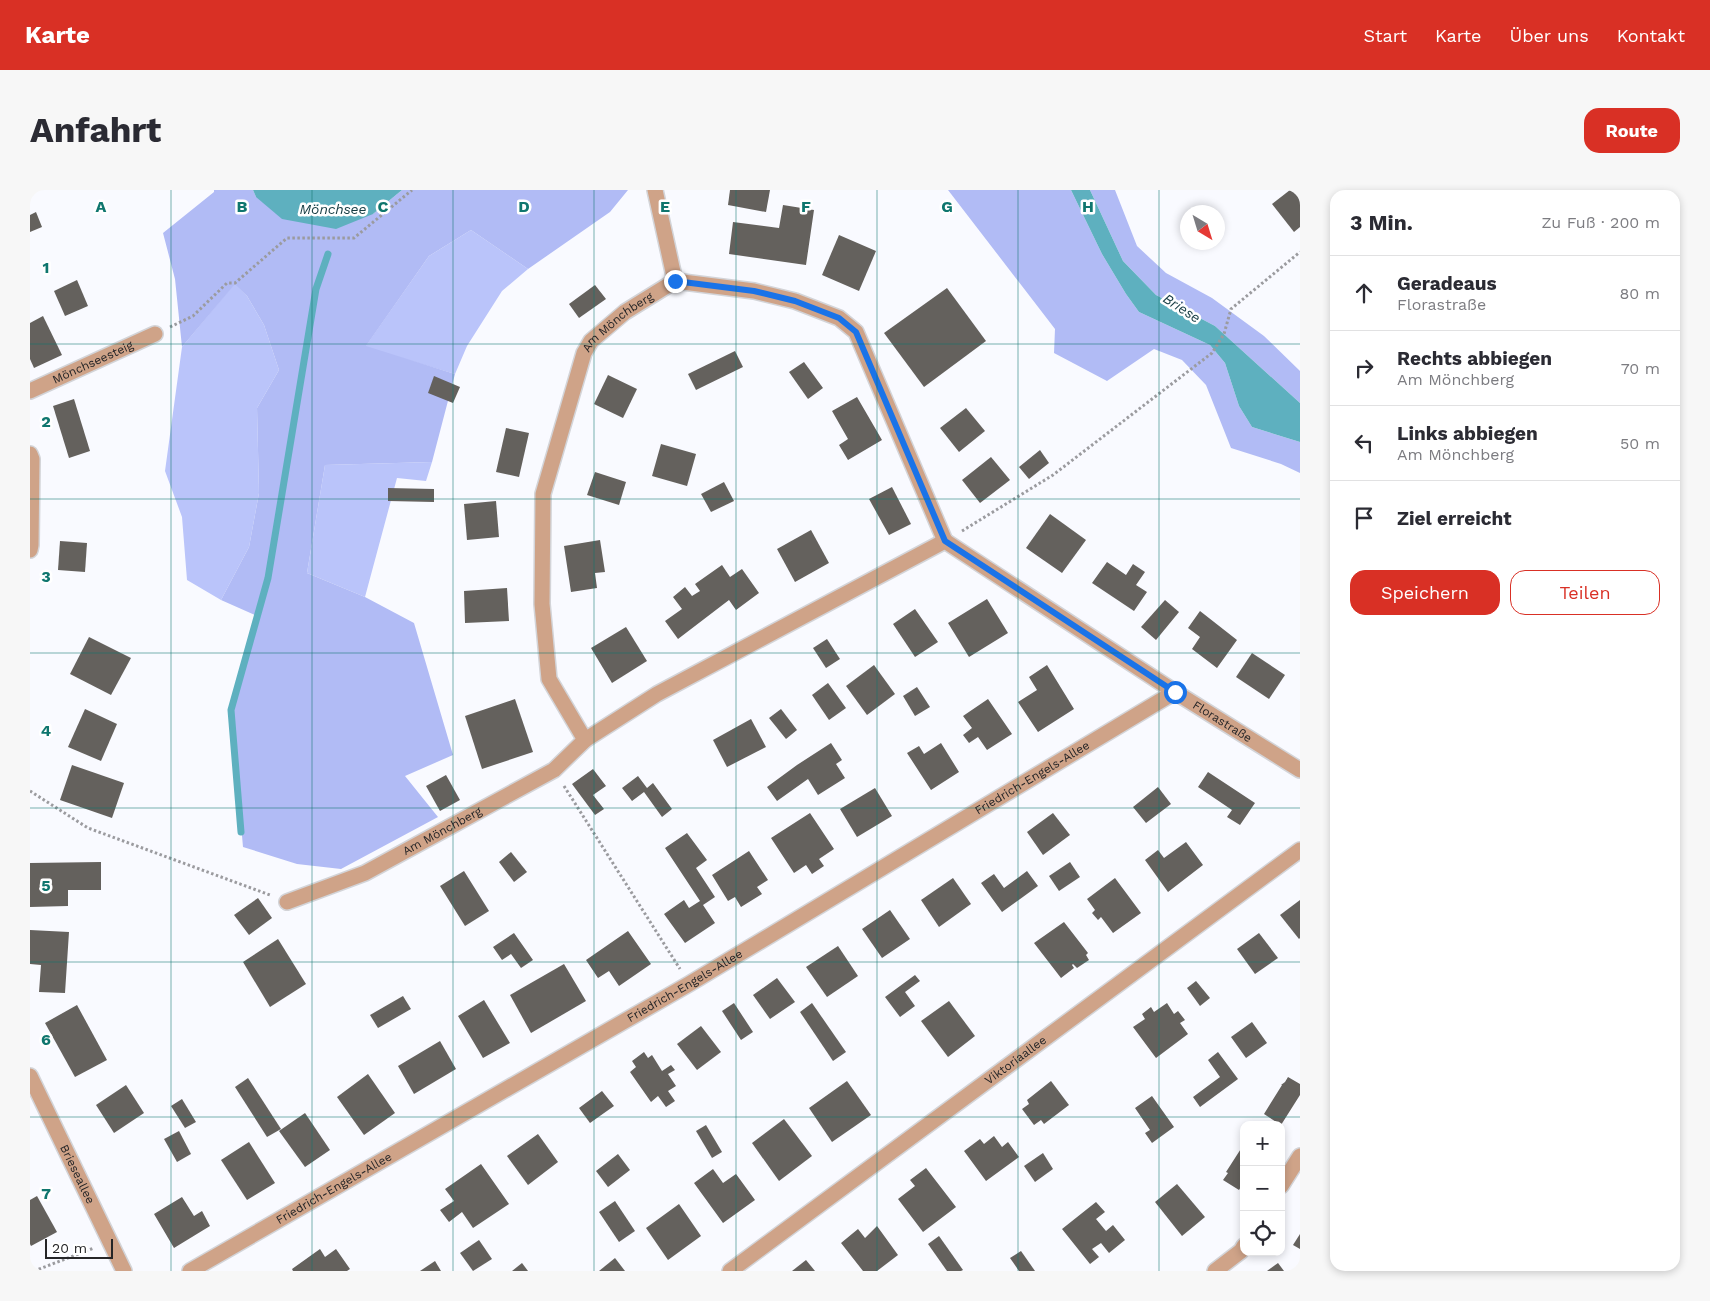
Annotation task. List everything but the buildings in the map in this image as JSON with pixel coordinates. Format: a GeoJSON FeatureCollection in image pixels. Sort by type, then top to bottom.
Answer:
{"type":"FeatureCollection","features":[{"type":"Feature","properties":{"kind":"street"},"geometry":{"type":"LineString","coordinates":[[655,190],[675,281],[754,291],[795,301],[839,318],[856,332],[945,541]]}},
{"type":"Feature","properties":{"kind":"street","name":"Am Mönchberg"},"geometry":{"type":"LineString","coordinates":[[585,740],[549,679],[542,604],[543,494],[584,353],[591,341],[625,312],[675,281]]}},
{"type":"Feature","properties":{"kind":"street","name":"Mönchseesteig"},"geometry":{"type":"LineString","coordinates":[[30,391],[155,334]]}},
{"type":"Feature","properties":{"kind":"street"},"geometry":{"type":"LineString","coordinates":[[30,454],[32,459],[30,550]]}},
{"type":"Feature","properties":{"kind":"street","name":"Am Mönchberg"},"geometry":{"type":"LineString","coordinates":[[288,902],[365,873],[554,770],[585,740],[657,694],[945,541]]}},
{"type":"Feature","properties":{"kind":"street","name":"Florastraße"},"geometry":{"type":"LineString","coordinates":[[945,541],[1175,692],[1300,770]]}},
{"type":"Feature","properties":{"kind":"street","name":"Friedrich-Engels-Allee"},"geometry":{"type":"LineString","coordinates":[[190,1271],[689,984],[1175,692]]}},
{"type":"Feature","properties":{"kind":"street","name":"Viktoriaallee"},"geometry":{"type":"LineString","coordinates":[[730,1271],[1300,850]]}},
{"type":"Feature","properties":{"kind":"street","name":"Brieseallee"},"geometry":{"type":"LineString","coordinates":[[30,1076],[124,1271]]}},
{"type":"Feature","properties":{"kind":"street"},"geometry":{"type":"LineString","coordinates":[[1285,1180],[1300,1156]]}},
{"type":"Feature","properties":{"kind":"street"},"geometry":{"type":"LineString","coordinates":[[1215,1271],[1240,1252]]}},
{"type":"Feature","properties":{"kind":"path"},"geometry":{"type":"LineString","coordinates":[[155,334],[193,316],[227,283],[235,283],[287,238],[354,238],[412,190]]}},
{"type":"Feature","properties":{"kind":"path"},"geometry":{"type":"LineString","coordinates":[[945,541],[1053,475],[1212,353],[1224,334],[1231,309],[1300,252]]}},
{"type":"Feature","properties":{"kind":"path"},"geometry":{"type":"LineString","coordinates":[[554,770],[689,984]]}},
{"type":"Feature","properties":{"kind":"path"},"geometry":{"type":"LineString","coordinates":[[30,790],[88,828],[288,902]]}},
{"type":"Feature","properties":{"kind":"path"},"geometry":{"type":"LineString","coordinates":[[34,1271],[110,1242]]}},
{"type":"Feature","properties":{"kind":"shaded area"},"geometry":{"type":"Polygon","coordinates":[[[214,190],[253,190],[256,197],[373,214],[402,190],[628,190],[610,212],[528,269],[471,230],[429,256],[366,346],[455,374],[432,462],[325,465],[307,573],[365,597],[414,623],[453,755],[405,776],[438,817],[341,869],[297,864],[243,847],[231,710],[257,616],[221,600],[249,547],[259,493],[257,408],[279,370],[264,325],[247,296],[235,284],[182,347],[175,279],[163,233],[214,192],[214,190]]]}},
{"type":"Feature","properties":{"kind":"shaded area"},"geometry":{"type":"Polygon","coordinates":[[[948,190],[1071,190],[1102,254],[1139,312],[1210,345],[1225,363],[1239,406],[1252,427],[1300,442],[1300,473],[1281,464],[1231,448],[1206,385],[1182,360],[1154,349],[1107,381],[1054,353],[1055,329],[948,190]]]}},
{"type":"Feature","properties":{"kind":"shaded area"},"geometry":{"type":"Polygon","coordinates":[[[1090,190],[1115,190],[1137,246],[1166,273],[1212,298],[1264,336],[1300,371],[1300,403],[1215,326],[1156,295],[1123,261],[1090,190]]]}},
{"type":"Feature","properties":{"kind":"shaded area"},"geometry":{"type":"Polygon","coordinates":[[[471,230],[528,269],[502,291],[467,346],[455,374],[365,347],[429,256],[471,230]]]}},
{"type":"Feature","properties":{"kind":"shaded area"},"geometry":{"type":"Polygon","coordinates":[[[235,283],[247,296],[264,325],[279,370],[257,408],[259,493],[249,547],[221,600],[187,580],[182,517],[165,471],[182,347],[235,283]]]}},
{"type":"Feature","properties":{"kind":"shaded area"},"geometry":{"type":"Polygon","coordinates":[[[432,462],[426,481],[397,478],[365,597],[307,573],[325,465],[432,462]]]}},
{"type":"Feature","properties":{"kind":"water","name":"Mönchsee"},"geometry":{"type":"Polygon","coordinates":[[[253,190],[402,190],[373,214],[336,229],[282,219],[256,197],[253,190]]]}},
{"type":"Feature","properties":{"kind":"water"},"geometry":{"type":"Polygon","coordinates":[[[1071,190],[1090,190],[1123,261],[1156,295],[1215,326],[1300,403],[1300,442],[1252,427],[1239,406],[1225,363],[1210,345],[1139,312],[1102,254],[1071,190]]]}},
{"type":"Feature","properties":{"kind":"waterway"},"geometry":{"type":"LineString","coordinates":[[241,832],[231,710],[268,578],[316,289],[328,254]]}},
{"type":"Feature","properties":{"kind":"route"},"geometry":{"type":"LineString","coordinates":[[675,281],[754,291],[795,301],[839,318],[856,332],[945,541],[1175,692]]}},
{"type":"Feature","properties":{"kind":"water label","name":"Briese"},"geometry":{"type":"Point","coordinates":[1182,308]}}]}
